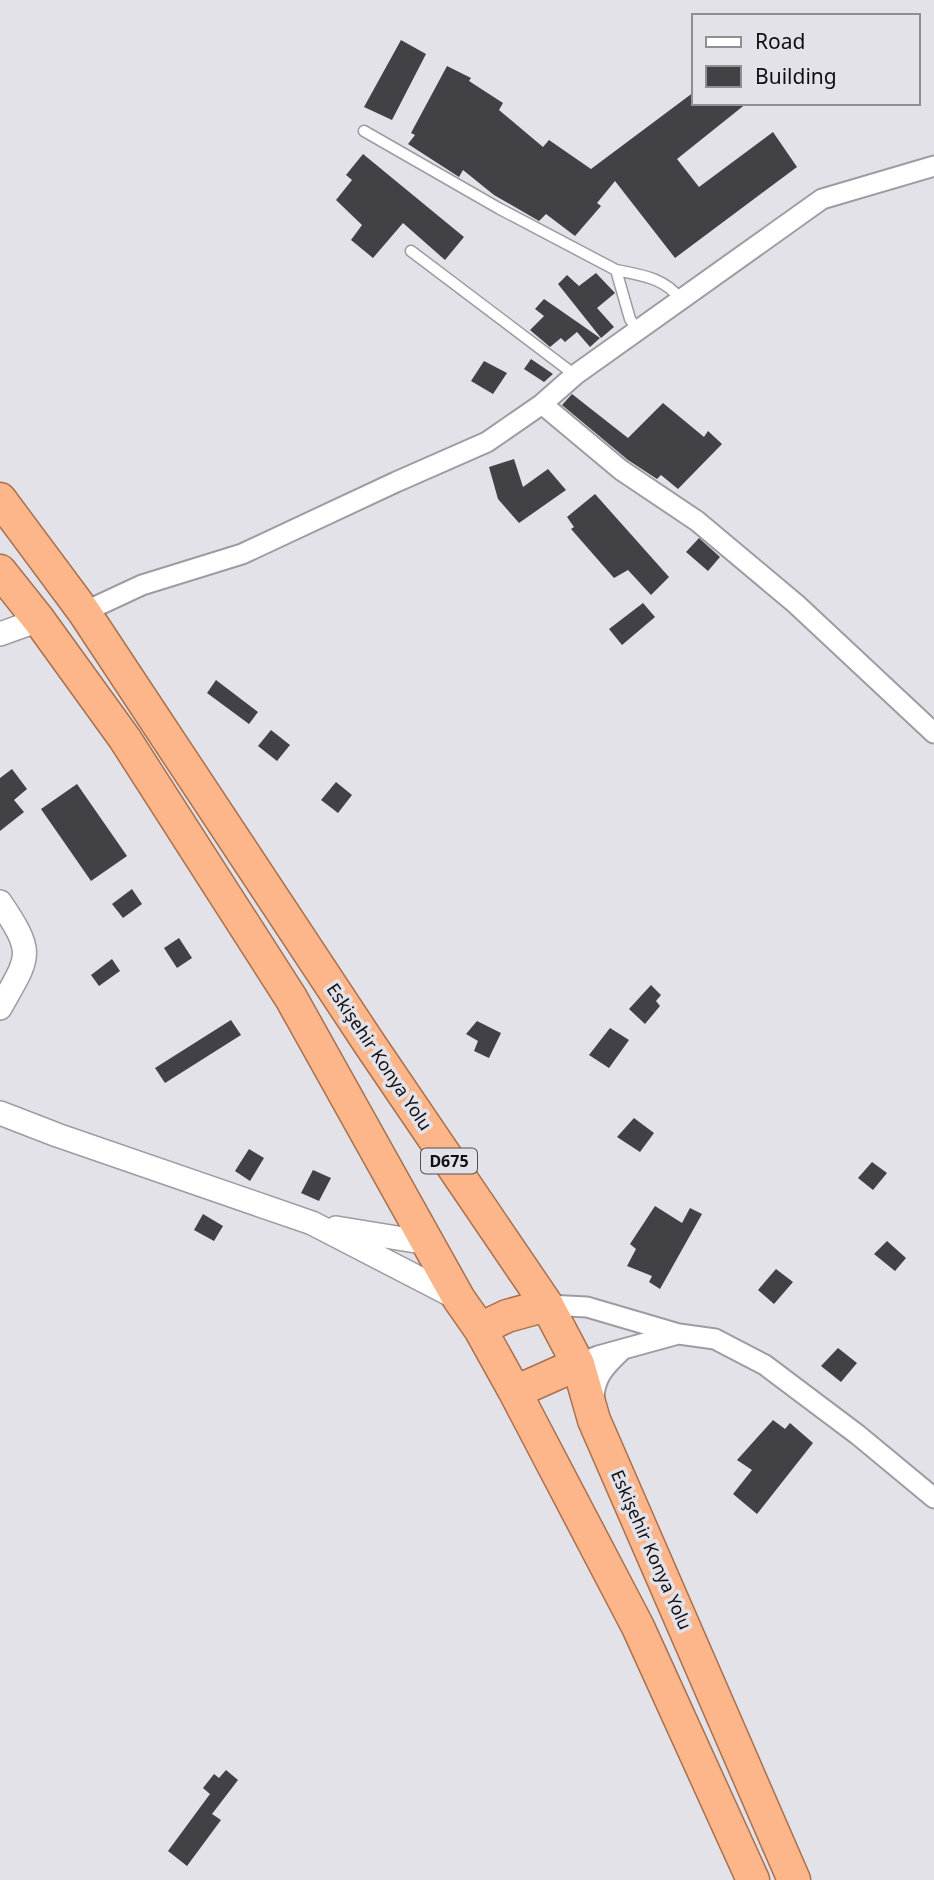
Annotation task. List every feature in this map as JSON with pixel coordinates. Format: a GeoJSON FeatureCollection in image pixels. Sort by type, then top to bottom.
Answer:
{"type":"FeatureCollection","features":[{"type":"Feature","properties":{"kind":"highway","name":"Eskişehir Konya Yolu"},"geometry":{"type":"LineString","coordinates":[[0,499],[84,611],[371,1046],[547,1305],[578,1364],[594,1420],[794,1880]]}},
{"type":"Feature","properties":{"kind":"highway"},"geometry":{"type":"LineString","coordinates":[[0,571],[125,739],[292,998],[459,1299],[480,1329],[515,1392],[638,1627],[753,1880]]}},
{"type":"Feature","properties":{"kind":"highway"},"geometry":{"type":"LineString","coordinates":[[480,1329],[507,1316],[547,1305]]}},
{"type":"Feature","properties":{"kind":"highway"},"geometry":{"type":"LineString","coordinates":[[515,1392],[578,1364]]}},
{"type":"Feature","properties":{"kind":"street"},"geometry":{"type":"LineString","coordinates":[[84,611],[142,585],[242,554],[487,442],[542,404],[575,375],[822,200],[934,166]]}},
{"type":"Feature","properties":{"kind":"street"},"geometry":{"type":"LineString","coordinates":[[542,404],[621,470],[696,521],[786,596],[934,733]]}},
{"type":"Feature","properties":{"kind":"street"},"geometry":{"type":"LineString","coordinates":[[0,634],[39,620]]}},
{"type":"Feature","properties":{"kind":"street"},"geometry":{"type":"LineString","coordinates":[[0,902],[21,933],[26,960],[0,1008]]}},
{"type":"Feature","properties":{"kind":"street"},"geometry":{"type":"LineString","coordinates":[[0,1113],[315,1225],[459,1299]]}},
{"type":"Feature","properties":{"kind":"street"},"geometry":{"type":"LineString","coordinates":[[315,1225],[428,1243]]}},
{"type":"Feature","properties":{"kind":"street"},"geometry":{"type":"LineString","coordinates":[[547,1305],[587,1307],[679,1334],[715,1339],[765,1365],[858,1435],[934,1498]]}},
{"type":"Feature","properties":{"kind":"street"},"geometry":{"type":"LineString","coordinates":[[578,1364],[679,1334]]}},
{"type":"Feature","properties":{"kind":"street"},"geometry":{"type":"LineString","coordinates":[[594,1420],[593,1388],[603,1368],[626,1348]]}},
{"type":"Feature","properties":{"kind":"lane"},"geometry":{"type":"LineString","coordinates":[[364,131],[500,209],[616,270],[654,278],[675,290],[681,300]]}},
{"type":"Feature","properties":{"kind":"lane"},"geometry":{"type":"LineString","coordinates":[[411,251],[575,375]]}},
{"type":"Feature","properties":{"kind":"lane"},"geometry":{"type":"LineString","coordinates":[[616,270],[630,319],[638,331]]}},
{"type":"Feature","properties":{"kind":"building"},"geometry":{"type":"Polygon","coordinates":[[[401,40],[426,54],[392,120],[364,107],[401,40]]]}},
{"type":"Feature","properties":{"kind":"building"},"geometry":{"type":"Polygon","coordinates":[[[447,66],[471,78],[469,81],[503,103],[499,110],[543,147],[549,140],[591,169],[692,93],[692,105],[744,105],[677,159],[699,187],[773,132],[797,167],[675,258],[615,181],[597,203],[601,206],[575,236],[546,214],[539,221],[494,195],[463,170],[459,177],[408,144],[415,135],[411,133],[447,66]]]}},
{"type":"Feature","properties":{"kind":"building"},"geometry":{"type":"Polygon","coordinates":[[[363,154],[464,237],[445,260],[403,223],[373,258],[351,240],[362,225],[336,200],[352,180],[346,175],[363,154]]]}},
{"type":"Feature","properties":{"kind":"building"},"geometry":{"type":"Polygon","coordinates":[[[596,273],[615,293],[597,308],[614,327],[601,338],[558,284],[567,275],[579,286],[596,273]]]}},
{"type":"Feature","properties":{"kind":"building"},"geometry":{"type":"Polygon","coordinates":[[[544,299],[600,338],[590,347],[577,332],[565,342],[561,338],[550,347],[530,330],[544,316],[535,309],[544,299]]]}},
{"type":"Feature","properties":{"kind":"building"},"geometry":{"type":"Polygon","coordinates":[[[531,359],[553,374],[544,382],[524,369],[531,359]]]}},
{"type":"Feature","properties":{"kind":"building"},"geometry":{"type":"Polygon","coordinates":[[[484,361],[507,373],[493,394],[471,381],[484,361]]]}},
{"type":"Feature","properties":{"kind":"building"},"geometry":{"type":"Polygon","coordinates":[[[572,394],[628,438],[663,403],[704,437],[708,431],[722,444],[678,489],[661,475],[657,479],[628,460],[562,405],[572,394]]]}},
{"type":"Feature","properties":{"kind":"building"},"geometry":{"type":"Polygon","coordinates":[[[514,459],[523,487],[548,469],[566,490],[519,523],[498,499],[489,467],[514,459]]]}},
{"type":"Feature","properties":{"kind":"building"},"geometry":{"type":"Polygon","coordinates":[[[595,494],[669,577],[651,595],[628,570],[614,578],[571,529],[574,527],[567,517],[595,494]]]}},
{"type":"Feature","properties":{"kind":"building"},"geometry":{"type":"Polygon","coordinates":[[[699,538],[720,557],[708,571],[686,552],[699,538]]]}},
{"type":"Feature","properties":{"kind":"building"},"geometry":{"type":"Polygon","coordinates":[[[643,603],[655,617],[622,645],[609,629],[643,603]]]}},
{"type":"Feature","properties":{"kind":"building"},"geometry":{"type":"Polygon","coordinates":[[[216,680],[258,712],[249,724],[207,693],[216,680]]]}},
{"type":"Feature","properties":{"kind":"building"},"geometry":{"type":"Polygon","coordinates":[[[271,730],[290,745],[277,761],[258,746],[271,730]]]}},
{"type":"Feature","properties":{"kind":"building"},"geometry":{"type":"Polygon","coordinates":[[[12,769],[27,789],[14,800],[24,812],[0,831],[0,778],[12,769]]]}},
{"type":"Feature","properties":{"kind":"building"},"geometry":{"type":"Polygon","coordinates":[[[336,782],[352,795],[338,813],[321,800],[336,782]]]}},
{"type":"Feature","properties":{"kind":"building"},"geometry":{"type":"Polygon","coordinates":[[[77,784],[127,856],[91,881],[41,809],[77,784]]]}},
{"type":"Feature","properties":{"kind":"building"},"geometry":{"type":"Polygon","coordinates":[[[132,889],[142,904],[123,918],[112,904],[132,889]]]}},
{"type":"Feature","properties":{"kind":"building"},"geometry":{"type":"Polygon","coordinates":[[[179,938],[192,958],[177,968],[164,948],[179,938]]]}},
{"type":"Feature","properties":{"kind":"building"},"geometry":{"type":"Polygon","coordinates":[[[112,959],[120,971],[99,986],[91,975],[112,959]]]}},
{"type":"Feature","properties":{"kind":"building"},"geometry":{"type":"Polygon","coordinates":[[[651,985],[661,995],[656,1001],[660,1006],[645,1024],[629,1009],[651,985]]]}},
{"type":"Feature","properties":{"kind":"building"},"geometry":{"type":"Polygon","coordinates":[[[231,1020],[241,1035],[165,1083],[155,1068],[231,1020]]]}},
{"type":"Feature","properties":{"kind":"building"},"geometry":{"type":"Polygon","coordinates":[[[477,1021],[501,1033],[489,1058],[474,1051],[478,1041],[466,1034],[477,1021]]]}},
{"type":"Feature","properties":{"kind":"building"},"geometry":{"type":"Polygon","coordinates":[[[610,1028],[629,1040],[609,1068],[589,1055],[610,1028]]]}},
{"type":"Feature","properties":{"kind":"building"},"geometry":{"type":"Polygon","coordinates":[[[634,1118],[654,1133],[640,1152],[617,1137],[634,1118]]]}},
{"type":"Feature","properties":{"kind":"building"},"geometry":{"type":"Polygon","coordinates":[[[249,1149],[264,1158],[250,1181],[235,1171],[249,1149]]]}},
{"type":"Feature","properties":{"kind":"building"},"geometry":{"type":"Polygon","coordinates":[[[872,1162],[887,1173],[873,1190],[858,1178],[872,1162]]]}},
{"type":"Feature","properties":{"kind":"building"},"geometry":{"type":"Polygon","coordinates":[[[313,1170],[331,1178],[319,1201],[301,1193],[313,1170]]]}},
{"type":"Feature","properties":{"kind":"building"},"geometry":{"type":"Polygon","coordinates":[[[655,1206],[682,1223],[690,1208],[702,1214],[660,1289],[649,1282],[652,1276],[627,1266],[636,1249],[630,1244],[655,1206]]]}},
{"type":"Feature","properties":{"kind":"building"},"geometry":{"type":"Polygon","coordinates":[[[203,1214],[223,1226],[214,1241],[194,1230],[203,1214]]]}},
{"type":"Feature","properties":{"kind":"building"},"geometry":{"type":"Polygon","coordinates":[[[887,1241],[906,1258],[895,1271],[874,1254],[887,1241]]]}},
{"type":"Feature","properties":{"kind":"building"},"geometry":{"type":"Polygon","coordinates":[[[776,1269],[793,1282],[774,1304],[758,1290],[776,1269]]]}},
{"type":"Feature","properties":{"kind":"building"},"geometry":{"type":"Polygon","coordinates":[[[838,1348],[857,1363],[841,1382],[821,1366],[838,1348]]]}},
{"type":"Feature","properties":{"kind":"building"},"geometry":{"type":"Polygon","coordinates":[[[773,1420],[785,1429],[790,1423],[813,1443],[757,1514],[733,1494],[752,1470],[737,1460],[773,1420]]]}},
{"type":"Feature","properties":{"kind":"building"},"geometry":{"type":"Polygon","coordinates":[[[226,1770],[238,1780],[212,1814],[221,1820],[187,1866],[168,1851],[210,1794],[203,1788],[214,1774],[219,1778],[226,1770]]]}}]}
